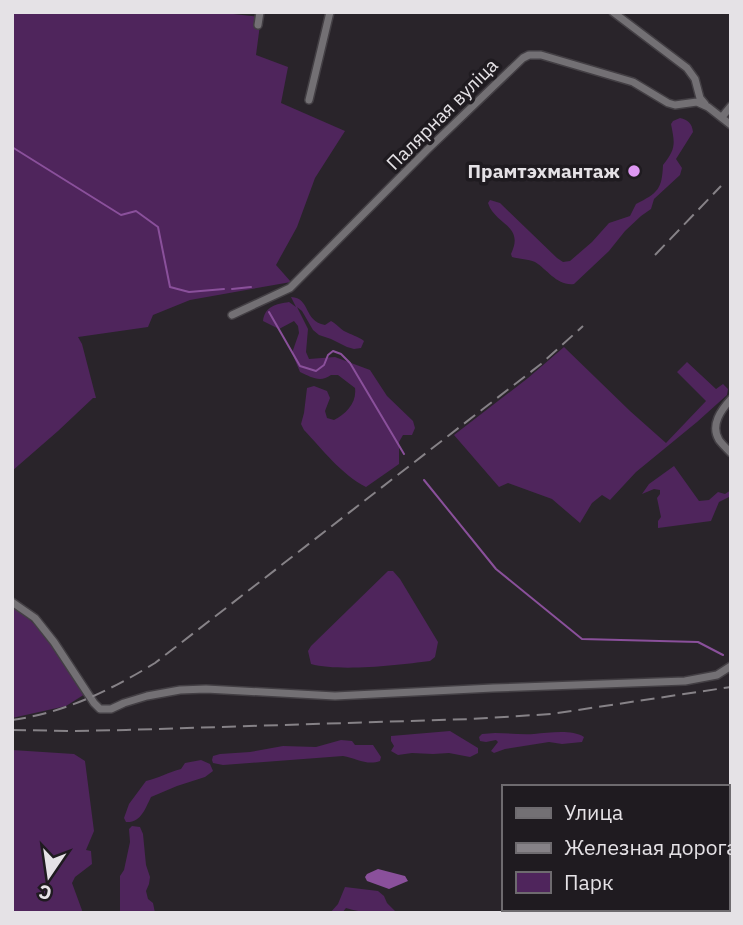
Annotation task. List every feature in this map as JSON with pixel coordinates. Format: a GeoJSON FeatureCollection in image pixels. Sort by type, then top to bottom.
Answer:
{"type":"FeatureCollection","features":[{"type":"Feature","properties":{"kind":"street"},"geometry":{"type":"LineString","coordinates":[[258,25],[260,12]]}},
{"type":"Feature","properties":{"kind":"street"},"geometry":{"type":"LineString","coordinates":[[309,100],[330,12]]}},
{"type":"Feature","properties":{"kind":"street","name":"Палярная вуліца"},"geometry":{"type":"LineString","coordinates":[[613,12],[687,68],[695,79],[700,98],[708,107]]}},
{"type":"Feature","properties":{"kind":"street","name":"Палярная вуліца"},"geometry":{"type":"LineString","coordinates":[[232,315],[290,288],[427,150],[529,55],[541,55],[633,82],[668,103],[697,102],[731,125]]}},
{"type":"Feature","properties":{"kind":"street"},"geometry":{"type":"LineString","coordinates":[[722,117],[731,106]]}},
{"type":"Feature","properties":{"kind":"street"},"geometry":{"type":"LineString","coordinates":[[731,399],[720,412],[716,429],[719,440],[731,453]]}},
{"type":"Feature","properties":{"kind":"street"},"geometry":{"type":"LineString","coordinates":[[12,602],[35,618],[100,709],[111,709],[148,696],[180,690],[335,695],[685,681],[717,675],[731,666]]}},
{"type":"Feature","properties":{"kind":"green space"},"geometry":{"type":"Polygon","coordinates":[[[12,12],[215,12],[261,17],[256,55],[288,67],[281,103],[345,131],[315,178],[297,227],[276,265],[291,282],[190,300],[153,315],[148,327],[78,337],[96,398],[12,471],[12,12]]]}},
{"type":"Feature","properties":{"kind":"green space"},"geometry":{"type":"Polygon","coordinates":[[[680,118],[689,122],[693,132],[676,159],[682,168],[680,175],[654,199],[651,209],[625,231],[609,251],[574,284],[563,283],[535,262],[512,257],[512,231],[492,210],[488,203],[490,200],[500,203],[557,258],[563,262],[570,261],[609,223],[630,216],[636,204],[657,189],[663,165],[673,146],[671,124],[680,118]]]}},
{"type":"Feature","properties":{"kind":"green space"},"geometry":{"type":"Polygon","coordinates":[[[291,297],[302,301],[318,323],[325,325],[331,321],[364,341],[361,348],[354,349],[319,335],[297,307],[308,329],[306,352],[309,359],[335,357],[370,370],[387,396],[413,421],[415,428],[412,435],[403,435],[399,442],[399,464],[366,487],[333,461],[301,424],[307,388],[314,386],[327,391],[330,398],[325,411],[327,418],[334,420],[350,407],[355,388],[338,375],[319,379],[300,372],[292,353],[299,333],[298,326],[294,321],[279,329],[263,321],[266,312],[276,305],[289,302],[296,307],[291,297]]]}},
{"type":"Feature","properties":{"kind":"green space"},"geometry":{"type":"Polygon","coordinates":[[[564,347],[666,443],[706,401],[677,372],[687,362],[716,389],[723,384],[728,389],[727,395],[636,472],[610,500],[602,495],[592,503],[580,523],[552,499],[508,483],[499,487],[454,435],[564,347]]]}},
{"type":"Feature","properties":{"kind":"green space"},"geometry":{"type":"Polygon","coordinates":[[[674,466],[699,501],[709,500],[718,492],[725,494],[731,490],[731,496],[719,502],[711,521],[658,528],[661,517],[657,498],[660,490],[654,489],[642,494],[649,484],[674,466]]]}},
{"type":"Feature","properties":{"kind":"green space"},"geometry":{"type":"Polygon","coordinates":[[[388,571],[393,571],[400,579],[438,642],[435,657],[430,661],[370,667],[311,664],[308,651],[311,646],[388,571]]]}},
{"type":"Feature","properties":{"kind":"green space"},"geometry":{"type":"Polygon","coordinates":[[[12,607],[45,635],[85,694],[66,706],[12,718],[12,607]]]}},
{"type":"Feature","properties":{"kind":"green space"},"geometry":{"type":"Polygon","coordinates":[[[450,731],[478,748],[478,753],[470,757],[449,753],[398,755],[391,751],[394,746],[391,736],[450,731]]]}},
{"type":"Feature","properties":{"kind":"green space"},"geometry":{"type":"Polygon","coordinates":[[[566,732],[584,737],[582,742],[549,742],[494,753],[491,751],[498,742],[480,741],[479,737],[482,734],[566,732]]]}},
{"type":"Feature","properties":{"kind":"green space"},"geometry":{"type":"Polygon","coordinates":[[[341,740],[352,741],[355,745],[373,745],[381,757],[380,761],[366,762],[343,756],[223,765],[213,763],[212,760],[213,756],[220,754],[283,746],[316,747],[341,740]]]}},
{"type":"Feature","properties":{"kind":"green space"},"geometry":{"type":"Polygon","coordinates":[[[12,750],[74,754],[85,761],[94,831],[86,850],[91,851],[92,864],[75,877],[72,883],[83,913],[12,913],[12,750]]]}},
{"type":"Feature","properties":{"kind":"green space"},"geometry":{"type":"Polygon","coordinates":[[[201,760],[210,764],[213,771],[205,777],[151,797],[139,818],[126,822],[124,818],[129,804],[146,781],[181,769],[185,763],[201,760]]]}},
{"type":"Feature","properties":{"kind":"green space"},"geometry":{"type":"Polygon","coordinates":[[[132,826],[140,827],[143,834],[150,877],[146,891],[155,913],[120,913],[120,876],[124,870],[130,842],[129,829],[132,826]]]}},
{"type":"Feature","properties":{"kind":"green space"},"geometry":{"type":"Polygon","coordinates":[[[345,887],[378,891],[397,913],[364,912],[346,908],[342,913],[330,913],[338,904],[345,887]]]}},
{"type":"Feature","properties":{"kind":"shaded area"},"geometry":{"type":"Polygon","coordinates":[[[378,869],[405,876],[408,881],[389,889],[367,881],[367,874],[378,869]]]}},
{"type":"Feature","properties":{"kind":"waterway"},"geometry":{"type":"LineString","coordinates":[[12,147],[121,215],[136,211],[158,227],[170,287],[189,292],[224,289]]}},
{"type":"Feature","properties":{"kind":"waterway"},"geometry":{"type":"LineString","coordinates":[[232,289],[251,287]]}},
{"type":"Feature","properties":{"kind":"waterway"},"geometry":{"type":"LineString","coordinates":[[269,312],[300,366],[316,371],[324,365],[333,351],[341,354],[350,363],[404,454]]}},
{"type":"Feature","properties":{"kind":"waterway"},"geometry":{"type":"LineString","coordinates":[[424,480],[496,569],[582,639],[698,642],[723,655]]}},
{"type":"Feature","properties":{"kind":"railway"},"geometry":{"type":"LineString","coordinates":[[655,255],[721,186]]}},
{"type":"Feature","properties":{"kind":"railway"},"geometry":{"type":"LineString","coordinates":[[12,720],[50,712],[86,699],[155,663],[541,364],[583,326]]}},
{"type":"Feature","properties":{"kind":"railway"},"geometry":{"type":"LineString","coordinates":[[12,730],[126,730],[471,719],[551,714],[731,687]]}},
{"type":"Feature","properties":{"kind":"place","name":"Прамтэхмантаж"},"geometry":{"type":"Point","coordinates":[634,171]}}]}
